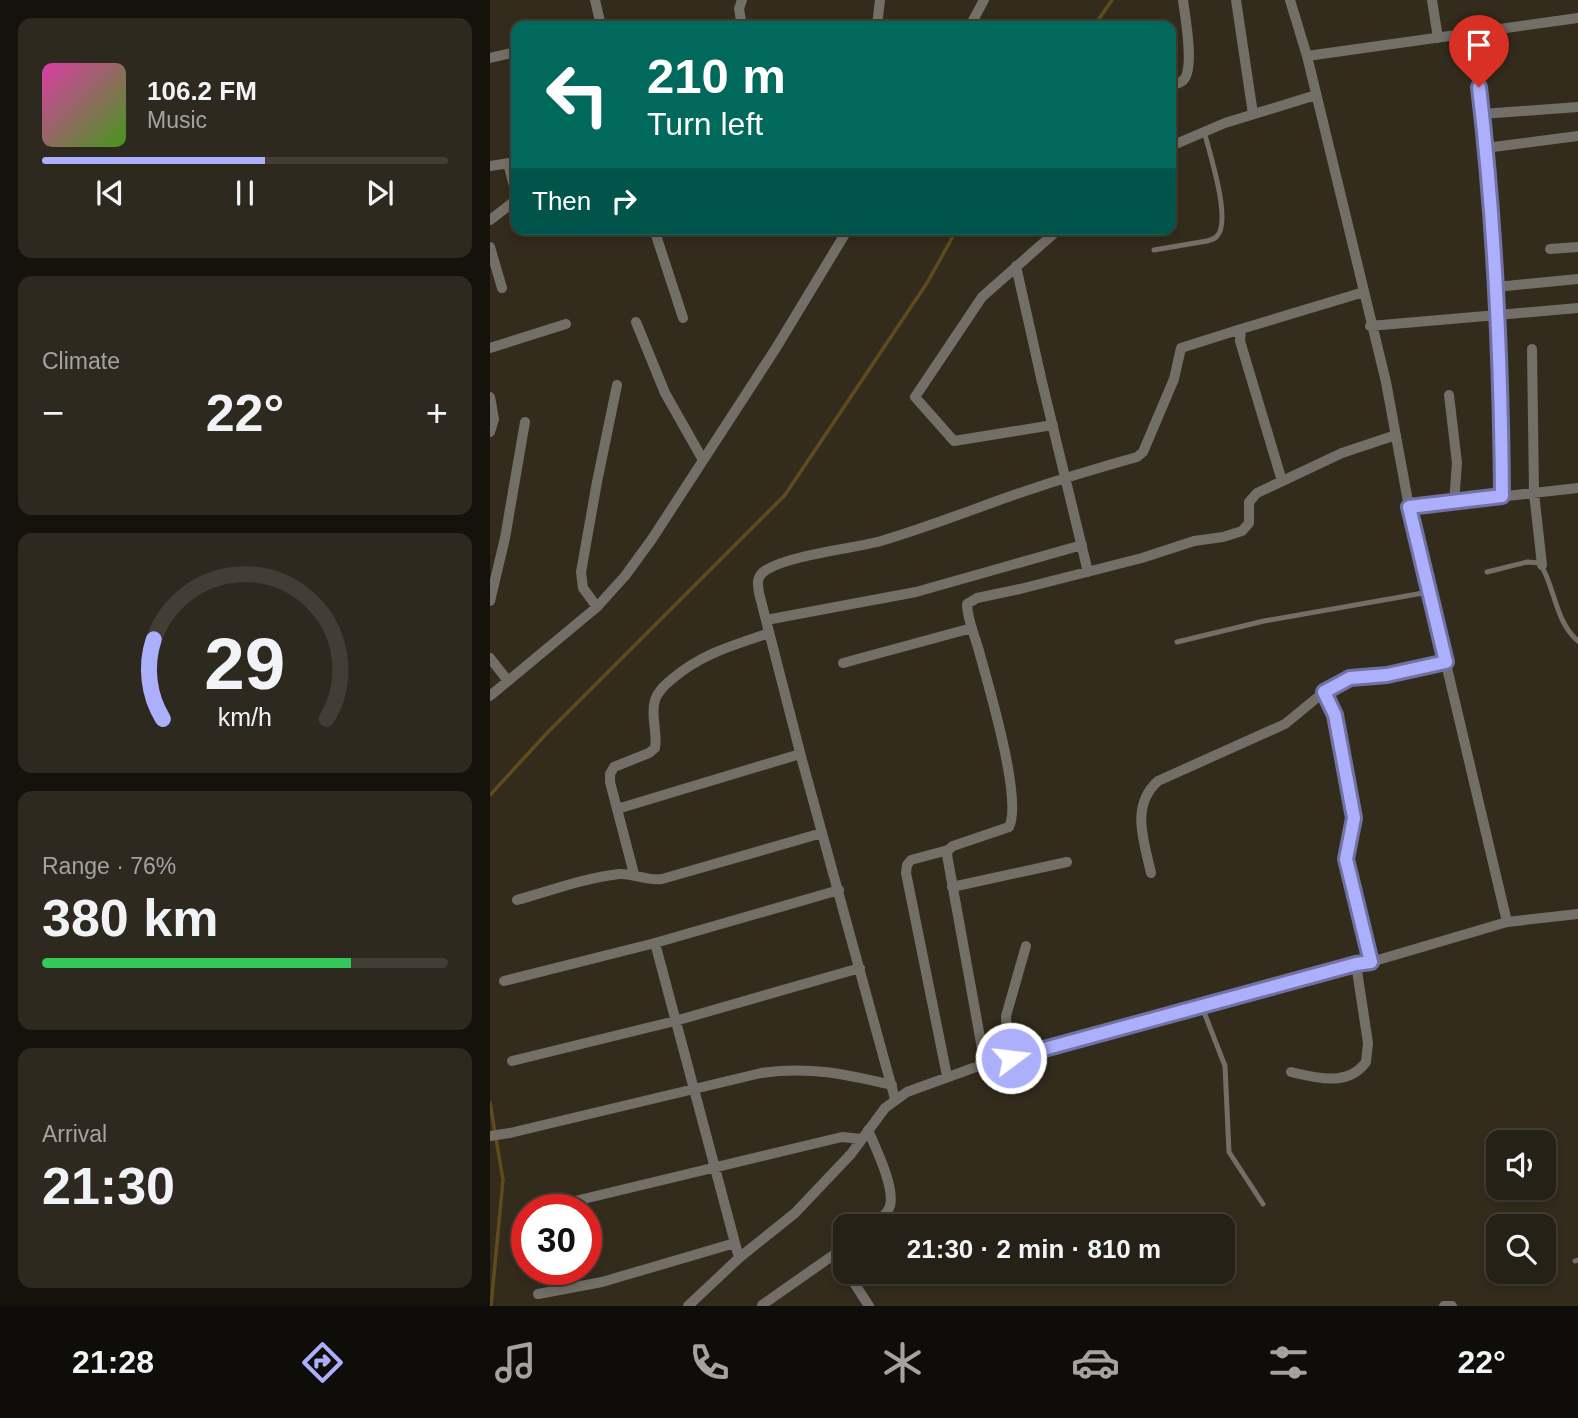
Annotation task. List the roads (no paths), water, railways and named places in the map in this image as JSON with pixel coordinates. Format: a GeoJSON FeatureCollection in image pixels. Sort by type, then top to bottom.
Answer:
{"type":"FeatureCollection","features":[{"type":"Feature","properties":{"kind":"street"},"geometry":{"type":"LineString","coordinates":[[595,0],[600,21]]}},
{"type":"Feature","properties":{"kind":"street"},"geometry":{"type":"LineString","coordinates":[[740,21],[739,9],[742,0]]}},
{"type":"Feature","properties":{"kind":"street"},"geometry":{"type":"LineString","coordinates":[[878,21],[880,0]]}},
{"type":"Feature","properties":{"kind":"street"},"geometry":{"type":"LineString","coordinates":[[973,21],[984,0]]}},
{"type":"Feature","properties":{"kind":"street"},"geometry":{"type":"LineString","coordinates":[[1176,84],[1181,82],[1187,74],[1188,46],[1183,0]]}},
{"type":"Feature","properties":{"kind":"street"},"geometry":{"type":"LineString","coordinates":[[1236,0],[1253,114]]}},
{"type":"Feature","properties":{"kind":"street"},"geometry":{"type":"LineString","coordinates":[[1432,0],[1438,38]]}},
{"type":"Feature","properties":{"kind":"street"},"geometry":{"type":"LineString","coordinates":[[1293,1],[1364,292],[1409,507],[1507,922]]}},
{"type":"Feature","properties":{"kind":"street"},"geometry":{"type":"LineString","coordinates":[[1307,56],[1578,18]]}},
{"type":"Feature","properties":{"kind":"street"},"geometry":{"type":"LineString","coordinates":[[1473,33],[1486,148],[1498,315],[1502,496]]}},
{"type":"Feature","properties":{"kind":"street"},"geometry":{"type":"LineString","coordinates":[[490,58],[511,53]]}},
{"type":"Feature","properties":{"kind":"street"},"geometry":{"type":"LineString","coordinates":[[1176,144],[1204,131],[1316,94]]}},
{"type":"Feature","properties":{"kind":"street"},"geometry":{"type":"LineString","coordinates":[[1482,114],[1578,107]]}},
{"type":"Feature","properties":{"kind":"street"},"geometry":{"type":"LineString","coordinates":[[1486,148],[1578,136]]}},
{"type":"Feature","properties":{"kind":"street"},"geometry":{"type":"LineString","coordinates":[[490,166],[511,163]]}},
{"type":"Feature","properties":{"kind":"street"},"geometry":{"type":"LineString","coordinates":[[490,220],[511,204]]}},
{"type":"Feature","properties":{"kind":"street"},"geometry":{"type":"LineString","coordinates":[[656,235],[683,318]]}},
{"type":"Feature","properties":{"kind":"street"},"geometry":{"type":"LineString","coordinates":[[490,696],[597,607],[638,558],[776,348],[844,235]]}},
{"type":"Feature","properties":{"kind":"street"},"geometry":{"type":"LineString","coordinates":[[1052,235],[982,297],[915,397],[954,441],[1053,425]]}},
{"type":"Feature","properties":{"kind":"street"},"geometry":{"type":"LineString","coordinates":[[490,247],[502,288]]}},
{"type":"Feature","properties":{"kind":"street"},"geometry":{"type":"LineString","coordinates":[[1550,249],[1578,247]]}},
{"type":"Feature","properties":{"kind":"street"},"geometry":{"type":"LineString","coordinates":[[1016,266],[1088,572]]}},
{"type":"Feature","properties":{"kind":"street"},"geometry":{"type":"LineString","coordinates":[[1496,287],[1578,279]]}},
{"type":"Feature","properties":{"kind":"street"},"geometry":{"type":"LineString","coordinates":[[895,1099],[800,754],[757,583],[759,576],[765,570],[785,562],[879,541],[946,521],[1066,477],[1137,457],[1143,452],[1174,379],[1181,348],[1364,292]]}},
{"type":"Feature","properties":{"kind":"street"},"geometry":{"type":"LineString","coordinates":[[1370,326],[1578,308]]}},
{"type":"Feature","properties":{"kind":"street"},"geometry":{"type":"LineString","coordinates":[[636,322],[668,400],[704,460]]}},
{"type":"Feature","properties":{"kind":"street"},"geometry":{"type":"LineString","coordinates":[[490,348],[566,324]]}},
{"type":"Feature","properties":{"kind":"street"},"geometry":{"type":"LineString","coordinates":[[1241,329],[1240,341],[1282,481]]}},
{"type":"Feature","properties":{"kind":"street"},"geometry":{"type":"LineString","coordinates":[[1532,349],[1534,493],[1542,565]]}},
{"type":"Feature","properties":{"kind":"street"},"geometry":{"type":"LineString","coordinates":[[597,607],[583,588],[581,572],[617,385]]}},
{"type":"Feature","properties":{"kind":"street"},"geometry":{"type":"LineString","coordinates":[[1449,394],[1457,463],[1454,502]]}},
{"type":"Feature","properties":{"kind":"street"},"geometry":{"type":"LineString","coordinates":[[490,397],[494,419],[490,432]]}},
{"type":"Feature","properties":{"kind":"street"},"geometry":{"type":"LineString","coordinates":[[490,601],[506,538],[525,422]]}},
{"type":"Feature","properties":{"kind":"street"},"geometry":{"type":"LineString","coordinates":[[947,1076],[906,873],[907,865],[911,860],[948,850],[1009,827],[1013,812],[992,696],[967,604],[971,600],[1088,572],[1194,541],[1242,531],[1249,523],[1251,497],[1342,453],[1396,435]]}},
{"type":"Feature","properties":{"kind":"street"},"geometry":{"type":"LineString","coordinates":[[1409,507],[1578,488]]}},
{"type":"Feature","properties":{"kind":"street"},"geometry":{"type":"LineString","coordinates":[[766,620],[916,592],[1082,545]]}},
{"type":"Feature","properties":{"kind":"street"},"geometry":{"type":"LineString","coordinates":[[843,663],[972,628]]}},
{"type":"Feature","properties":{"kind":"street"},"geometry":{"type":"LineString","coordinates":[[634,874],[610,774],[614,766],[649,753],[655,748],[653,711],[658,693],[678,674],[701,657],[769,633]]}},
{"type":"Feature","properties":{"kind":"street"},"geometry":{"type":"LineString","coordinates":[[490,658],[508,681]]}},
{"type":"Feature","properties":{"kind":"street"},"geometry":{"type":"LineString","coordinates":[[1151,873],[1140,826],[1142,807],[1150,788],[1170,774],[1285,724],[1324,692],[1350,678],[1387,675],[1446,662]]}},
{"type":"Feature","properties":{"kind":"street"},"geometry":{"type":"LineString","coordinates":[[1324,692],[1335,715],[1354,818],[1346,859],[1371,962]]}},
{"type":"Feature","properties":{"kind":"street"},"geometry":{"type":"LineString","coordinates":[[617,809],[800,754]]}},
{"type":"Feature","properties":{"kind":"street"},"geometry":{"type":"LineString","coordinates":[[517,900],[597,878],[634,874],[653,880],[662,879],[822,833]]}},
{"type":"Feature","properties":{"kind":"street"},"geometry":{"type":"LineString","coordinates":[[948,850],[947,862],[985,1065]]}},
{"type":"Feature","properties":{"kind":"street"},"geometry":{"type":"LineString","coordinates":[[952,887],[1067,862]]}},
{"type":"Feature","properties":{"kind":"street"},"geometry":{"type":"LineString","coordinates":[[505,981],[654,943],[839,890]]}},
{"type":"Feature","properties":{"kind":"street"},"geometry":{"type":"LineString","coordinates":[[688,1306],[739,1258],[795,1213],[851,1154],[885,1108],[907,1091],[985,1065],[1371,962],[1507,922],[1578,914]]}},
{"type":"Feature","properties":{"kind":"street"},"geometry":{"type":"LineString","coordinates":[[654,943],[739,1258]]}},
{"type":"Feature","properties":{"kind":"street"},"geometry":{"type":"LineString","coordinates":[[1011,1058],[1006,1016],[1026,946]]}},
{"type":"Feature","properties":{"kind":"street"},"geometry":{"type":"LineString","coordinates":[[1291,1072],[1318,1079],[1339,1078],[1356,1072],[1366,1062],[1368,1043],[1356,964]]}},
{"type":"Feature","properties":{"kind":"street"},"geometry":{"type":"LineString","coordinates":[[512,1061],[676,1021],[860,968]]}},
{"type":"Feature","properties":{"kind":"street"},"geometry":{"type":"LineString","coordinates":[[490,1136],[761,1073],[803,1069],[840,1073],[892,1085]]}},
{"type":"Feature","properties":{"kind":"street"},"geometry":{"type":"LineString","coordinates":[[602,1194],[842,1137],[865,1135]]}},
{"type":"Feature","properties":{"kind":"street"},"geometry":{"type":"LineString","coordinates":[[865,1135],[884,1169],[890,1195],[890,1205],[886,1214]]}},
{"type":"Feature","properties":{"kind":"street"},"geometry":{"type":"LineString","coordinates":[[538,1294],[602,1282],[735,1243]]}},
{"type":"Feature","properties":{"kind":"street"},"geometry":{"type":"LineString","coordinates":[[762,1305],[833,1255]]}},
{"type":"Feature","properties":{"kind":"street"},"geometry":{"type":"LineString","coordinates":[[855,1284],[869,1306]]}},
{"type":"Feature","properties":{"kind":"street"},"geometry":{"type":"LineString","coordinates":[[1444,1306],[1452,1306]]}},
{"type":"Feature","properties":{"kind":"lane"},"geometry":{"type":"LineString","coordinates":[[1154,250],[1207,241],[1214,239],[1220,232],[1221,207],[1204,131]]}},
{"type":"Feature","properties":{"kind":"lane"},"geometry":{"type":"LineString","coordinates":[[1487,572],[1527,562],[1535,561],[1542,565],[1553,600],[1577,642]]}},
{"type":"Feature","properties":{"kind":"lane"},"geometry":{"type":"LineString","coordinates":[[1177,642],[1264,621],[1429,592]]}},
{"type":"Feature","properties":{"kind":"lane"},"geometry":{"type":"LineString","coordinates":[[1202,1007],[1225,1066],[1229,1153],[1263,1204]]}},
{"type":"Feature","properties":{"kind":"waterway"},"geometry":{"type":"LineString","coordinates":[[1097,21],[1112,0]]}},
{"type":"Feature","properties":{"kind":"waterway"},"geometry":{"type":"LineString","coordinates":[[490,795],[547,733],[785,495],[927,283],[954,235]]}},
{"type":"Feature","properties":{"kind":"waterway"},"geometry":{"type":"LineString","coordinates":[[490,1103],[503,1180],[491,1306]]}}]}
